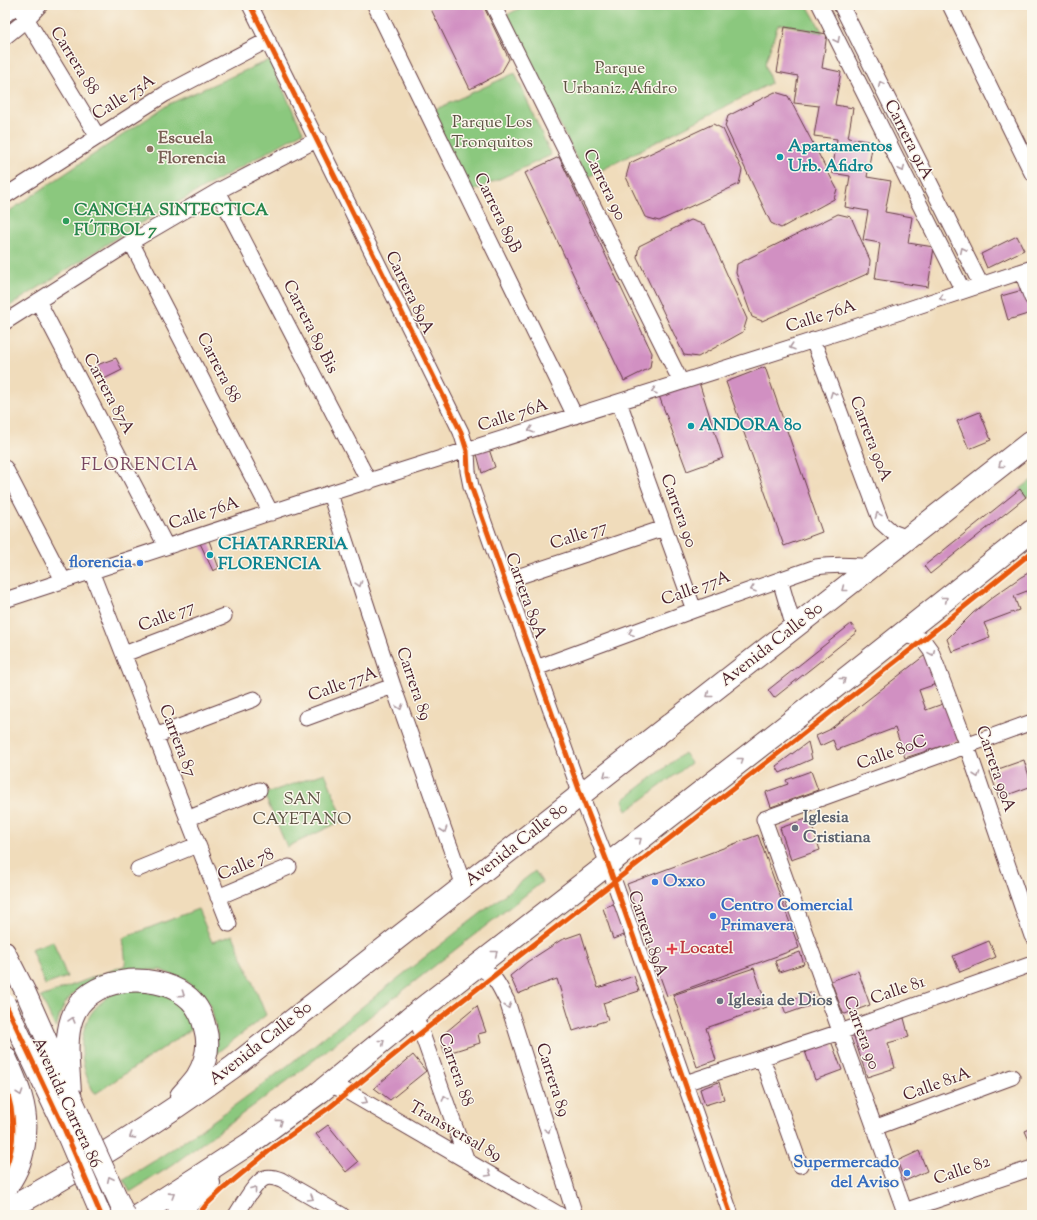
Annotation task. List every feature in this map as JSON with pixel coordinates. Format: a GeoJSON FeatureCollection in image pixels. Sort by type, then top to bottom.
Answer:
{"type":"FeatureCollection","features":[{"type":"Feature","properties":{"kind":"highway","name":"Avenida Calle 80"},"geometry":{"type":"LineString","coordinates":[[5,1211],[70,1175],[165,1115],[233,1067],[1032,441]]}},
{"type":"Feature","properties":{"kind":"highway"},"geometry":{"type":"LineString","coordinates":[[139,1215],[250,1144],[330,1085],[416,1014],[782,729],[1032,531]]}},
{"type":"Feature","properties":{"kind":"highway"},"geometry":{"type":"LineString","coordinates":[[70,1094],[68,1043],[71,1018],[76,1008],[84,999],[95,991],[118,983],[145,980],[160,984],[184,995],[200,1012],[207,1034],[207,1047],[202,1067],[196,1078],[165,1115]]}},
{"type":"Feature","properties":{"kind":"highway"},"geometry":{"type":"LineString","coordinates":[[5,1057],[21,1097],[26,1127],[22,1152],[15,1173],[5,1188]]}},
{"type":"Feature","properties":{"kind":"highway"},"geometry":{"type":"LineString","coordinates":[[178,1215],[183,1207],[250,1144]]}},
{"type":"Feature","properties":{"kind":"main road","name":"Avenida Carrera 86"},"geometry":{"type":"LineString","coordinates":[[5,952],[125,1215]]}},
{"type":"Feature","properties":{"kind":"main road","name":"Avenida Carrera 86"},"geometry":{"type":"LineString","coordinates":[[5,1003],[63,1126],[101,1215]]}},
{"type":"Feature","properties":{"kind":"street"},"geometry":{"type":"LineString","coordinates":[[5,15],[17,5]]}},
{"type":"Feature","properties":{"kind":"street","name":"Carrera 88"},"geometry":{"type":"LineString","coordinates":[[17,5],[98,137]]}},
{"type":"Feature","properties":{"kind":"street"},"geometry":{"type":"LineString","coordinates":[[5,37],[26,20],[40,5]]}},
{"type":"Feature","properties":{"kind":"street","name":"Carrera 89A"},"geometry":{"type":"LineString","coordinates":[[250,5],[318,139],[461,432],[467,451],[468,471],[471,486],[581,795],[608,864],[731,1215]]}},
{"type":"Feature","properties":{"kind":"street","name":"Carrera 89B"},"geometry":{"type":"LineString","coordinates":[[375,5],[576,416]]}},
{"type":"Feature","properties":{"kind":"street","name":"Carrera 90"},"geometry":{"type":"LineString","coordinates":[[493,5],[681,382]]}},
{"type":"Feature","properties":{"kind":"street","name":"Carrera 91A"},"geometry":{"type":"LineString","coordinates":[[820,5],[963,291]]}},
{"type":"Feature","properties":{"kind":"street","name":"Carrera 91A"},"geometry":{"type":"LineString","coordinates":[[842,5],[981,285]]}},
{"type":"Feature","properties":{"kind":"street"},"geometry":{"type":"LineString","coordinates":[[950,5],[1032,173]]}},
{"type":"Feature","properties":{"kind":"street","name":"Calle 75A"},"geometry":{"type":"LineString","coordinates":[[5,196],[165,94],[268,40]]}},
{"type":"Feature","properties":{"kind":"street"},"geometry":{"type":"LineString","coordinates":[[5,322],[131,242],[218,191],[318,139]]}},
{"type":"Feature","properties":{"kind":"street","name":"Carrera 89 Bis"},"geometry":{"type":"LineString","coordinates":[[218,191],[369,482]]}},
{"type":"Feature","properties":{"kind":"street","name":"Carrera 88"},"geometry":{"type":"LineString","coordinates":[[131,242],[271,513]]}},
{"type":"Feature","properties":{"kind":"street"},"geometry":{"type":"LineString","coordinates":[[1027,270],[1032,298]]}},
{"type":"Feature","properties":{"kind":"street","name":"Calle 76A"},"geometry":{"type":"LineString","coordinates":[[5,600],[166,546],[467,451],[1027,270]]}},
{"type":"Feature","properties":{"kind":"street","name":"Carrera 87A"},"geometry":{"type":"LineString","coordinates":[[38,301],[166,546]]}},
{"type":"Feature","properties":{"kind":"street","name":"Carrera 90A"},"geometry":{"type":"LineString","coordinates":[[812,340],[881,522],[892,532],[908,538]]}},
{"type":"Feature","properties":{"kind":"street","name":"Carrera 90"},"geometry":{"type":"LineString","coordinates":[[619,402],[694,610]]}},
{"type":"Feature","properties":{"kind":"street"},"geometry":{"type":"LineString","coordinates":[[5,468],[63,580]]}},
{"type":"Feature","properties":{"kind":"street","name":"Carrera 89"},"geometry":{"type":"LineString","coordinates":[[330,494],[393,686],[464,886]]}},
{"type":"Feature","properties":{"kind":"street","name":"Calle 77"},"geometry":{"type":"LineString","coordinates":[[505,581],[664,528]]}},
{"type":"Feature","properties":{"kind":"street","name":"Calle 77A"},"geometry":{"type":"LineString","coordinates":[[536,668],[816,567],[832,564],[872,566]]}},
{"type":"Feature","properties":{"kind":"street","name":"Carrera 87"},"geometry":{"type":"LineString","coordinates":[[91,571],[229,924]]}},
{"type":"Feature","properties":{"kind":"street"},"geometry":{"type":"LineString","coordinates":[[780,580],[794,628]]}},
{"type":"Feature","properties":{"kind":"street","name":"Calle 77"},"geometry":{"type":"LineString","coordinates":[[124,654],[224,616]]}},
{"type":"Feature","properties":{"kind":"street","name":"Carrera 90A"},"geometry":{"type":"LineString","coordinates":[[901,634],[923,640],[931,651],[967,746],[1032,936]]}},
{"type":"Feature","properties":{"kind":"street","name":"Calle 77A"},"geometry":{"type":"LineString","coordinates":[[306,718],[393,686]]}},
{"type":"Feature","properties":{"kind":"street"},"geometry":{"type":"LineString","coordinates":[[155,736],[254,699]]}},
{"type":"Feature","properties":{"kind":"street","name":"Calle 80C"},"geometry":{"type":"LineString","coordinates":[[764,819],[1032,722]]}},
{"type":"Feature","properties":{"kind":"street"},"geometry":{"type":"LineString","coordinates":[[187,819],[259,790]]}},
{"type":"Feature","properties":{"kind":"street","name":"Carrera 90"},"geometry":{"type":"LineString","coordinates":[[764,819],[905,1213]]}},
{"type":"Feature","properties":{"kind":"street"},"geometry":{"type":"LineString","coordinates":[[138,869],[197,845]]}},
{"type":"Feature","properties":{"kind":"street","name":"Calle 78"},"geometry":{"type":"LineString","coordinates":[[218,897],[290,867]]}},
{"type":"Feature","properties":{"kind":"street","name":"Calle 81"},"geometry":{"type":"LineString","coordinates":[[685,1083],[840,1032],[1032,964]]}},
{"type":"Feature","properties":{"kind":"street","name":"Carrera 89"},"geometry":{"type":"LineString","coordinates":[[477,967],[489,972],[493,976],[507,1001],[575,1215]]}},
{"type":"Feature","properties":{"kind":"street","name":"Carrera 88"},"geometry":{"type":"LineString","coordinates":[[416,1014],[467,1161]]}},
{"type":"Feature","properties":{"kind":"street"},"geometry":{"type":"LineString","coordinates":[[762,1058],[800,1165]]}},
{"type":"Feature","properties":{"kind":"street","name":"Calle 81A"},"geometry":{"type":"LineString","coordinates":[[874,1128],[1012,1078]]}},
{"type":"Feature","properties":{"kind":"street","name":"Transversal 89"},"geometry":{"type":"LineString","coordinates":[[330,1085],[348,1092],[560,1215]]}},
{"type":"Feature","properties":{"kind":"street","name":"Calle 82"},"geometry":{"type":"LineString","coordinates":[[905,1213],[1032,1168]]}},
{"type":"Feature","properties":{"kind":"street"},"geometry":{"type":"LineString","coordinates":[[236,1215],[260,1181],[266,1178],[281,1180],[342,1215]]}},
{"type":"Feature","properties":{"kind":"green space","name":"Parque Urbaniz. Afidro"},"geometry":{"type":"Polygon","coordinates":[[[526,5],[807,5],[823,33],[783,24],[778,25],[765,64],[771,83],[586,178],[507,15],[526,5]]]}},
{"type":"Feature","properties":{"kind":"green space"},"geometry":{"type":"Polygon","coordinates":[[[269,60],[303,132],[132,228],[5,309],[5,214],[169,104],[269,60]]]}},
{"type":"Feature","properties":{"kind":"green space","name":"Parque Los Tronquitos"},"geometry":{"type":"Polygon","coordinates":[[[515,73],[551,155],[469,193],[432,111],[515,73]]]}},
{"type":"Feature","properties":{"kind":"green space"},"geometry":{"type":"Polygon","coordinates":[[[1032,480],[1032,493],[1026,497],[1020,489],[1032,480]]]}},
{"type":"Feature","properties":{"kind":"green space"},"geometry":{"type":"Polygon","coordinates":[[[684,753],[691,763],[627,811],[623,800],[684,753]]]}},
{"type":"Feature","properties":{"kind":"green space","name":"SAN CAYETANO"},"geometry":{"type":"Polygon","coordinates":[[[325,773],[344,820],[287,847],[264,794],[325,773]]]}},
{"type":"Feature","properties":{"kind":"green space"},"geometry":{"type":"Polygon","coordinates":[[[535,871],[542,882],[282,1085],[168,1168],[130,1192],[124,1180],[190,1137],[254,1091],[535,871]]]}},
{"type":"Feature","properties":{"kind":"green space"},"geometry":{"type":"Polygon","coordinates":[[[198,909],[212,942],[233,935],[266,1015],[214,1055],[217,1034],[211,1006],[186,981],[161,970],[125,970],[104,976],[81,987],[64,1005],[56,1029],[41,997],[126,965],[123,938],[198,909]]]}},
{"type":"Feature","properties":{"kind":"green space"},"geometry":{"type":"Polygon","coordinates":[[[53,941],[67,977],[45,985],[31,949],[53,941]]]}},
{"type":"Feature","properties":{"kind":"green space"},"geometry":{"type":"Polygon","coordinates":[[[147,989],[179,998],[197,1025],[95,1094],[89,1083],[82,1058],[83,1033],[87,1021],[94,1010],[110,995],[123,991],[147,989]]]}},
{"type":"Feature","properties":{"kind":"building"},"geometry":{"type":"Polygon","coordinates":[[[429,5],[483,5],[509,59],[501,73],[470,89],[429,5]]]}},
{"type":"Feature","properties":{"kind":"building"},"geometry":{"type":"Polygon","coordinates":[[[785,27],[827,34],[822,68],[841,72],[835,105],[853,108],[848,138],[873,142],[867,177],[891,181],[885,212],[912,217],[908,243],[934,247],[928,287],[875,279],[880,243],[863,240],[868,211],[845,207],[850,176],[832,173],[837,139],[814,136],[819,106],[794,103],[798,76],[777,72],[785,27]]]}},
{"type":"Feature","properties":{"kind":"building","name":"Apartamentos Urb. Afidro"},"geometry":{"type":"Polygon","coordinates":[[[775,92],[788,96],[837,189],[834,199],[781,228],[771,223],[725,126],[728,116],[775,92]]]}},
{"type":"Feature","properties":{"kind":"building"},"geometry":{"type":"Polygon","coordinates":[[[713,124],[723,129],[742,170],[739,184],[659,221],[645,217],[626,177],[630,163],[713,124]]]}},
{"type":"Feature","properties":{"kind":"building"},"geometry":{"type":"Polygon","coordinates":[[[559,157],[652,353],[650,368],[624,381],[525,173],[559,157]]]}},
{"type":"Feature","properties":{"kind":"building"},"geometry":{"type":"Polygon","coordinates":[[[838,214],[851,217],[870,260],[869,273],[762,321],[752,317],[736,273],[737,264],[838,214]]]}},
{"type":"Feature","properties":{"kind":"building"},"geometry":{"type":"Polygon","coordinates":[[[691,220],[705,225],[747,319],[743,332],[698,357],[684,355],[637,257],[639,246],[691,220]]]}},
{"type":"Feature","properties":{"kind":"building"},"geometry":{"type":"Polygon","coordinates":[[[1017,236],[1024,250],[987,268],[981,254],[1017,236]]]}},
{"type":"Feature","properties":{"kind":"building"},"geometry":{"type":"Polygon","coordinates":[[[1019,291],[1025,292],[1031,313],[1008,320],[1001,296],[1019,291]]]}},
{"type":"Feature","properties":{"kind":"building"},"geometry":{"type":"Polygon","coordinates":[[[116,358],[122,370],[104,379],[97,365],[116,358]]]}},
{"type":"Feature","properties":{"kind":"building"},"geometry":{"type":"Polygon","coordinates":[[[765,367],[822,532],[784,546],[726,382],[765,367]]]}},
{"type":"Feature","properties":{"kind":"building","name":"ANDORA 80"},"geometry":{"type":"Polygon","coordinates":[[[698,379],[723,458],[687,471],[658,393],[698,379]]]}},
{"type":"Feature","properties":{"kind":"building"},"geometry":{"type":"Polygon","coordinates":[[[980,412],[991,440],[969,449],[957,421],[980,412]]]}},
{"type":"Feature","properties":{"kind":"building"},"geometry":{"type":"Polygon","coordinates":[[[488,446],[495,467],[482,473],[476,450],[488,446]]]}},
{"type":"Feature","properties":{"kind":"building"},"geometry":{"type":"Polygon","coordinates":[[[1020,489],[1026,497],[930,574],[924,566],[1020,489]]]}},
{"type":"Feature","properties":{"kind":"building","name":"CHATARRERIA FLORENCIA"},"geometry":{"type":"Polygon","coordinates":[[[208,538],[219,568],[213,571],[199,541],[208,538]]]}},
{"type":"Feature","properties":{"kind":"building"},"geometry":{"type":"Polygon","coordinates":[[[1032,571],[1032,602],[1027,591],[1014,596],[1019,610],[984,623],[990,637],[952,652],[947,639],[973,613],[994,596],[1032,571]]]}},
{"type":"Feature","properties":{"kind":"building"},"geometry":{"type":"Polygon","coordinates":[[[851,624],[857,632],[774,698],[768,690],[851,624]]]}},
{"type":"Feature","properties":{"kind":"building"},"geometry":{"type":"Polygon","coordinates":[[[929,652],[939,683],[919,690],[926,710],[948,702],[960,740],[905,758],[895,728],[837,750],[833,740],[820,746],[816,736],[829,730],[929,652]]]}},
{"type":"Feature","properties":{"kind":"building"},"geometry":{"type":"Polygon","coordinates":[[[808,742],[812,759],[780,773],[776,766],[808,742]]]}},
{"type":"Feature","properties":{"kind":"building"},"geometry":{"type":"Polygon","coordinates":[[[1024,760],[1032,786],[999,798],[990,772],[1024,760]]]}},
{"type":"Feature","properties":{"kind":"building"},"geometry":{"type":"Polygon","coordinates":[[[811,771],[818,790],[771,807],[766,792],[788,784],[786,780],[811,771]]]}},
{"type":"Feature","properties":{"kind":"building"},"geometry":{"type":"Polygon","coordinates":[[[809,818],[820,850],[791,860],[780,828],[809,818]]]}},
{"type":"Feature","properties":{"kind":"building","name":"Centro Comercial Primavera"},"geometry":{"type":"Polygon","coordinates":[[[758,835],[799,948],[667,996],[627,884],[758,835]]]}},
{"type":"Feature","properties":{"kind":"building"},"geometry":{"type":"Polygon","coordinates":[[[616,903],[627,934],[613,939],[603,908],[616,903]]]}},
{"type":"Feature","properties":{"kind":"building"},"geometry":{"type":"Polygon","coordinates":[[[581,933],[598,988],[634,976],[639,991],[603,1003],[608,1020],[573,1031],[557,979],[518,994],[510,976],[527,962],[561,940],[581,933]]]}},
{"type":"Feature","properties":{"kind":"building"},"geometry":{"type":"Polygon","coordinates":[[[989,941],[996,957],[960,972],[953,956],[989,941]]]}},
{"type":"Feature","properties":{"kind":"building"},"geometry":{"type":"Polygon","coordinates":[[[800,952],[804,964],[779,972],[775,961],[800,952]]]}},
{"type":"Feature","properties":{"kind":"building","name":"Iglesia de Dios"},"geometry":{"type":"Polygon","coordinates":[[[754,968],[767,1007],[706,1028],[716,1060],[697,1067],[673,995],[754,968]]]}},
{"type":"Feature","properties":{"kind":"building"},"geometry":{"type":"Polygon","coordinates":[[[858,971],[870,1005],[845,1014],[843,1013],[831,981],[858,971]]]}},
{"type":"Feature","properties":{"kind":"building"},"geometry":{"type":"Polygon","coordinates":[[[813,992],[817,1003],[786,1014],[782,1003],[813,992]]]}},
{"type":"Feature","properties":{"kind":"building"},"geometry":{"type":"Polygon","coordinates":[[[477,1006],[486,1032],[478,1034],[480,1043],[445,1054],[440,1037],[477,1006]]]}},
{"type":"Feature","properties":{"kind":"building"},"geometry":{"type":"Polygon","coordinates":[[[904,1018],[909,1037],[888,1043],[895,1068],[867,1077],[853,1034],[904,1018]]]}},
{"type":"Feature","properties":{"kind":"building"},"geometry":{"type":"Polygon","coordinates":[[[831,1041],[842,1070],[815,1080],[805,1051],[831,1041]]]}},
{"type":"Feature","properties":{"kind":"building"},"geometry":{"type":"Polygon","coordinates":[[[413,1055],[426,1071],[390,1100],[374,1088],[413,1055]]]}},
{"type":"Feature","properties":{"kind":"building"},"geometry":{"type":"Polygon","coordinates":[[[719,1082],[724,1099],[705,1105],[700,1089],[719,1082]]]}},
{"type":"Feature","properties":{"kind":"building"},"geometry":{"type":"Polygon","coordinates":[[[328,1125],[358,1162],[346,1172],[316,1134],[328,1125]]]}},
{"type":"Feature","properties":{"kind":"building"},"geometry":{"type":"Polygon","coordinates":[[[1032,1128],[1032,1147],[1025,1131],[1032,1128]]]}},
{"type":"Feature","properties":{"kind":"building"},"geometry":{"type":"Polygon","coordinates":[[[919,1151],[927,1171],[905,1181],[897,1161],[919,1151]]]}},
{"type":"Feature","properties":{"kind":"cycle path"},"geometry":{"type":"LineString","coordinates":[[250,5],[461,432],[467,451],[468,471],[471,486],[581,795],[608,864],[731,1215]]}},
{"type":"Feature","properties":{"kind":"cycle path"},"geometry":{"type":"LineString","coordinates":[[198,1215],[223,1189],[275,1146],[330,1107],[422,1032],[923,640],[1032,552]]}},
{"type":"Feature","properties":{"kind":"cycle path"},"geometry":{"type":"LineString","coordinates":[[5,1003],[63,1126],[101,1215]]}},
{"type":"Feature","properties":{"kind":"cycle path"},"geometry":{"type":"LineString","coordinates":[[5,1086],[11,1107],[13,1128],[11,1149],[5,1169]]}},
{"type":"Feature","properties":{"kind":"place","name":"Escuela Florencia"},"geometry":{"type":"Point","coordinates":[150,149]}},
{"type":"Feature","properties":{"kind":"place","name":"Apartamentos Urb. Afidro"},"geometry":{"type":"Point","coordinates":[780,157]}},
{"type":"Feature","properties":{"kind":"place","name":"CANCHA SINTECTICA FÚTBOL 7"},"geometry":{"type":"Point","coordinates":[66,221]}},
{"type":"Feature","properties":{"kind":"place","name":"ANDORA 80"},"geometry":{"type":"Point","coordinates":[691,426]}},
{"type":"Feature","properties":{"kind":"place","name":"CHATARRERIA FLORENCIA"},"geometry":{"type":"Point","coordinates":[210,555]}},
{"type":"Feature","properties":{"kind":"place","name":"florencia"},"geometry":{"type":"Point","coordinates":[140,563]}},
{"type":"Feature","properties":{"kind":"place","name":"Iglesia Cristiana"},"geometry":{"type":"Point","coordinates":[795,828]}},
{"type":"Feature","properties":{"kind":"place","name":"Oxxo"},"geometry":{"type":"Point","coordinates":[655,882]}},
{"type":"Feature","properties":{"kind":"place","name":"Centro Comercial Primavera"},"geometry":{"type":"Point","coordinates":[713,916]}},
{"type":"Feature","properties":{"kind":"place","name":"Locatel"},"geometry":{"type":"Point","coordinates":[672,949]}},
{"type":"Feature","properties":{"kind":"place","name":"Iglesia de Dios"},"geometry":{"type":"Point","coordinates":[720,1001]}},
{"type":"Feature","properties":{"kind":"place","name":"Supermercado del Aviso"},"geometry":{"type":"Point","coordinates":[907,1173]}},
{"type":"Feature","properties":{"kind":"district","name":"FLORENCIA"},"geometry":{"type":"Point","coordinates":[140,466]}}]}
